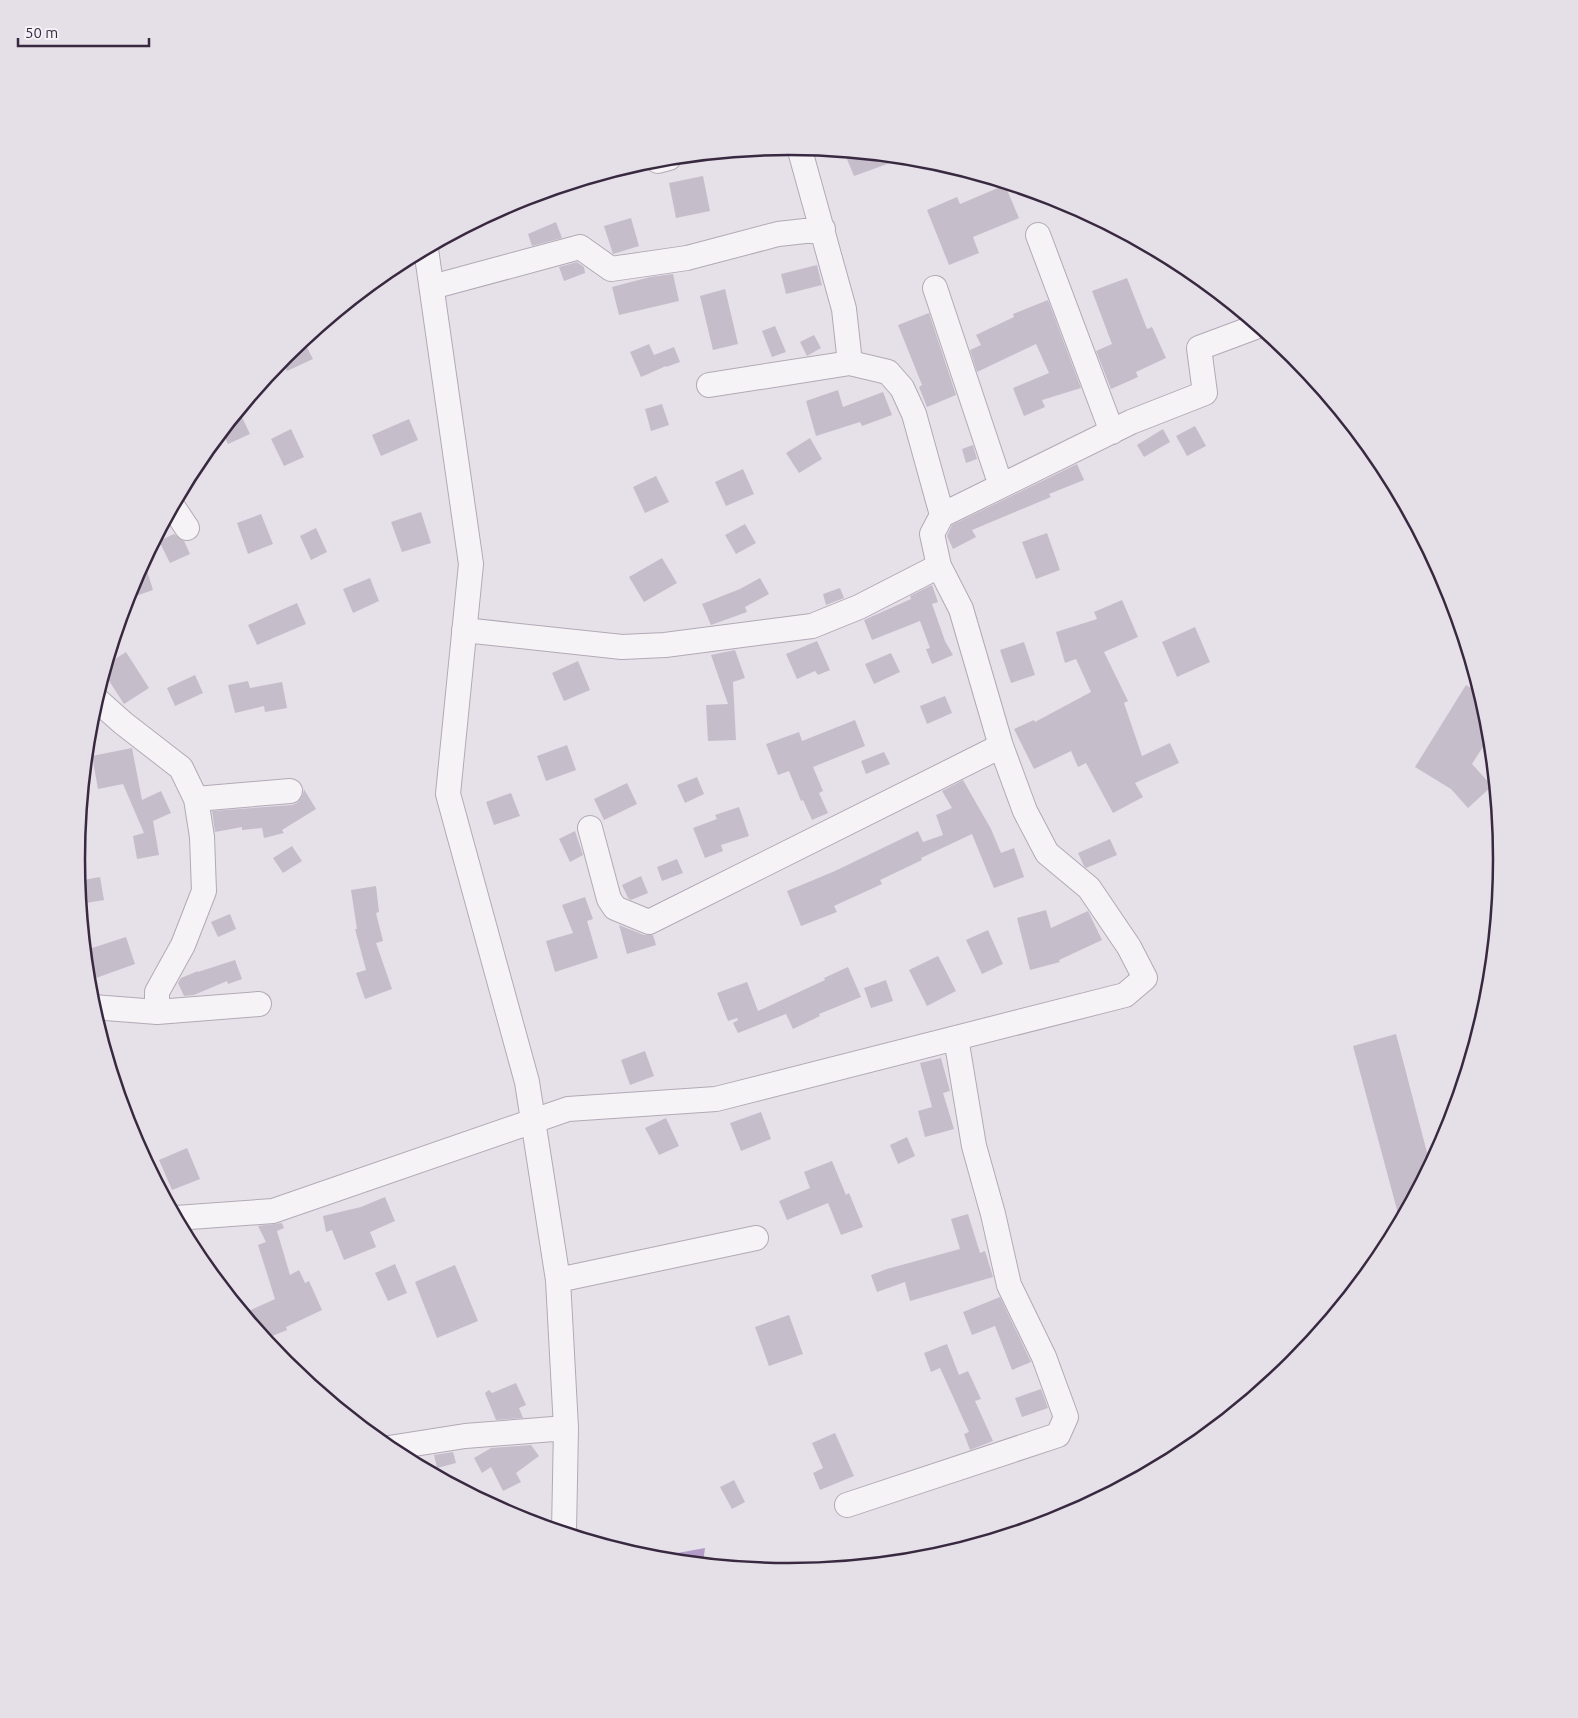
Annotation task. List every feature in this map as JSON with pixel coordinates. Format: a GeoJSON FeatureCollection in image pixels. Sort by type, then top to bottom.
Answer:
{"type":"FeatureCollection","features":[{"type":"Feature","properties":{"kind":"street"},"geometry":{"type":"LineString","coordinates":[[802,156],[844,309],[850,363]]}},
{"type":"Feature","properties":{"kind":"street"},"geometry":{"type":"LineString","coordinates":[[432,287],[580,246],[611,269],[687,258],[778,234],[823,229]]}},
{"type":"Feature","properties":{"kind":"street"},"geometry":{"type":"LineString","coordinates":[[1038,235],[1112,432]]}},
{"type":"Feature","properties":{"kind":"street"},"geometry":{"type":"LineString","coordinates":[[427,255],[471,564],[448,794],[527,1082],[534,1121],[558,1280],[566,1428],[564,1526]]}},
{"type":"Feature","properties":{"kind":"street"},"geometry":{"type":"LineString","coordinates":[[935,288],[1001,486]]}},
{"type":"Feature","properties":{"kind":"street"},"geometry":{"type":"LineString","coordinates":[[183,1217],[272,1211],[568,1109],[716,1099],[1125,995],[1145,978],[1129,947],[1089,888],[1047,853],[1025,811],[1001,746],[961,609],[939,566],[932,534],[942,515],[1131,422],[1205,393],[1199,348],[1251,329]]}},
{"type":"Feature","properties":{"kind":"street"},"geometry":{"type":"LineString","coordinates":[[709,385],[850,363],[888,372],[902,388],[914,414],[942,515]]}},
{"type":"Feature","properties":{"kind":"street"},"geometry":{"type":"LineString","coordinates":[[176,512],[187,528]]}},
{"type":"Feature","properties":{"kind":"street"},"geometry":{"type":"LineString","coordinates":[[464,630],[622,647],[665,645],[812,626],[859,607],[939,566]]}},
{"type":"Feature","properties":{"kind":"street"},"geometry":{"type":"LineString","coordinates":[[103,705],[181,768],[196,799],[202,837],[204,891],[183,945],[157,992],[156,1012]]}},
{"type":"Feature","properties":{"kind":"street"},"geometry":{"type":"LineString","coordinates":[[590,828],[609,899],[615,908],[649,922],[1001,746]]}},
{"type":"Feature","properties":{"kind":"street"},"geometry":{"type":"LineString","coordinates":[[196,799],[290,791]]}},
{"type":"Feature","properties":{"kind":"street"},"geometry":{"type":"LineString","coordinates":[[102,1008],[156,1012],[259,1004]]}},
{"type":"Feature","properties":{"kind":"street"},"geometry":{"type":"LineString","coordinates":[[847,1505],[1058,1435],[1066,1417],[1044,1357],[1009,1285],[993,1214],[974,1146],[956,1038]]}},
{"type":"Feature","properties":{"kind":"street"},"geometry":{"type":"LineString","coordinates":[[558,1280],[756,1238]]}},
{"type":"Feature","properties":{"kind":"street"},"geometry":{"type":"LineString","coordinates":[[401,1446],[465,1436],[566,1428]]}},
{"type":"Feature","properties":{"kind":"shaded area"},"geometry":{"type":"Polygon","coordinates":[[[705,1548],[704,1558],[676,1553],[705,1548]]]}},
{"type":"Feature","properties":{"kind":"building"},"geometry":{"type":"Polygon","coordinates":[[[846,158],[891,163],[854,176],[846,158]]]}},
{"type":"Feature","properties":{"kind":"building"},"geometry":{"type":"Polygon","coordinates":[[[703,176],[710,211],[676,218],[669,183],[703,176]]]}},
{"type":"Feature","properties":{"kind":"building"},"geometry":{"type":"Polygon","coordinates":[[[999,187],[1007,190],[1019,218],[973,237],[979,253],[949,265],[927,210],[957,197],[960,204],[999,187]]]}},
{"type":"Feature","properties":{"kind":"building"},"geometry":{"type":"Polygon","coordinates":[[[631,218],[639,246],[613,254],[604,226],[631,218]]]}},
{"type":"Feature","properties":{"kind":"building"},"geometry":{"type":"Polygon","coordinates":[[[556,222],[562,238],[532,246],[528,234],[556,222]]]}},
{"type":"Feature","properties":{"kind":"building"},"geometry":{"type":"Polygon","coordinates":[[[577,262],[584,267],[585,273],[564,281],[559,267],[577,262]]]}},
{"type":"Feature","properties":{"kind":"building"},"geometry":{"type":"Polygon","coordinates":[[[817,265],[822,285],[786,294],[781,274],[817,265]]]}},
{"type":"Feature","properties":{"kind":"building"},"geometry":{"type":"Polygon","coordinates":[[[673,274],[679,301],[619,315],[612,287],[650,277],[673,274]]]}},
{"type":"Feature","properties":{"kind":"building"},"geometry":{"type":"Polygon","coordinates":[[[1127,278],[1147,329],[1152,327],[1166,358],[1136,372],[1138,377],[1111,389],[1096,351],[1112,344],[1092,291],[1127,278]]]}},
{"type":"Feature","properties":{"kind":"building"},"geometry":{"type":"Polygon","coordinates":[[[725,289],[738,344],[713,350],[700,296],[725,289]]]}},
{"type":"Feature","properties":{"kind":"building"},"geometry":{"type":"Polygon","coordinates":[[[1048,300],[1081,388],[1042,400],[1045,407],[1024,416],[1013,388],[1049,373],[1036,344],[977,372],[970,350],[981,345],[976,335],[1014,317],[1013,314],[1048,300]]]}},
{"type":"Feature","properties":{"kind":"building"},"geometry":{"type":"Polygon","coordinates":[[[929,313],[956,395],[927,407],[919,387],[922,385],[898,325],[929,313]]]}},
{"type":"Feature","properties":{"kind":"building"},"geometry":{"type":"Polygon","coordinates":[[[775,326],[786,352],[772,357],[762,331],[775,326]]]}},
{"type":"Feature","properties":{"kind":"building"},"geometry":{"type":"Polygon","coordinates":[[[814,335],[821,348],[807,356],[800,342],[814,335]]]}},
{"type":"Feature","properties":{"kind":"building"},"geometry":{"type":"Polygon","coordinates":[[[649,344],[654,355],[674,347],[680,362],[641,377],[630,352],[649,344]]]}},
{"type":"Feature","properties":{"kind":"building"},"geometry":{"type":"Polygon","coordinates":[[[307,347],[313,359],[287,371],[285,367],[307,347]]]}},
{"type":"Feature","properties":{"kind":"building"},"geometry":{"type":"Polygon","coordinates":[[[838,390],[843,407],[883,392],[892,415],[862,426],[860,422],[816,436],[806,401],[838,390]]]}},
{"type":"Feature","properties":{"kind":"building"},"geometry":{"type":"Polygon","coordinates":[[[662,404],[669,425],[651,431],[645,409],[662,404]]]}},
{"type":"Feature","properties":{"kind":"building"},"geometry":{"type":"Polygon","coordinates":[[[242,416],[250,434],[228,444],[225,438],[242,416]]]}},
{"type":"Feature","properties":{"kind":"building"},"geometry":{"type":"Polygon","coordinates":[[[409,419],[418,440],[381,456],[372,435],[409,419]]]}},
{"type":"Feature","properties":{"kind":"building"},"geometry":{"type":"Polygon","coordinates":[[[1195,426],[1206,446],[1187,456],[1176,436],[1195,426]]]}},
{"type":"Feature","properties":{"kind":"building"},"geometry":{"type":"Polygon","coordinates":[[[291,429],[304,457],[284,466],[271,439],[291,429]]]}},
{"type":"Feature","properties":{"kind":"building"},"geometry":{"type":"Polygon","coordinates":[[[1163,429],[1170,442],[1144,457],[1137,445],[1163,429]]]}},
{"type":"Feature","properties":{"kind":"building"},"geometry":{"type":"Polygon","coordinates":[[[810,438],[822,459],[799,473],[786,453],[810,438]]]}},
{"type":"Feature","properties":{"kind":"building"},"geometry":{"type":"Polygon","coordinates":[[[973,445],[977,459],[966,463],[962,449],[973,445]]]}},
{"type":"Feature","properties":{"kind":"building"},"geometry":{"type":"Polygon","coordinates":[[[1077,464],[1084,480],[1049,494],[1051,497],[972,530],[976,537],[953,549],[947,536],[952,525],[1077,464]]]}},
{"type":"Feature","properties":{"kind":"building"},"geometry":{"type":"Polygon","coordinates":[[[743,469],[754,494],[726,506],[715,482],[743,469]]]}},
{"type":"Feature","properties":{"kind":"building"},"geometry":{"type":"Polygon","coordinates":[[[656,476],[669,502],[645,513],[633,487],[656,476]]]}},
{"type":"Feature","properties":{"kind":"building"},"geometry":{"type":"Polygon","coordinates":[[[421,512],[431,543],[402,552],[391,522],[421,512]]]}},
{"type":"Feature","properties":{"kind":"building"},"geometry":{"type":"Polygon","coordinates":[[[261,514],[273,544],[248,554],[237,523],[261,514]]]}},
{"type":"Feature","properties":{"kind":"building"},"geometry":{"type":"Polygon","coordinates":[[[745,524],[756,543],[736,554],[725,535],[745,524]]]}},
{"type":"Feature","properties":{"kind":"building"},"geometry":{"type":"Polygon","coordinates":[[[316,528],[327,552],[311,560],[300,536],[316,528]]]}},
{"type":"Feature","properties":{"kind":"building"},"geometry":{"type":"Polygon","coordinates":[[[1047,533],[1060,570],[1036,579],[1022,542],[1047,533]]]}},
{"type":"Feature","properties":{"kind":"building"},"geometry":{"type":"Polygon","coordinates":[[[174,534],[184,541],[190,554],[170,563],[160,544],[162,539],[174,534]]]}},
{"type":"Feature","properties":{"kind":"building"},"geometry":{"type":"Polygon","coordinates":[[[662,558],[677,583],[644,602],[629,577],[662,558]]]}},
{"type":"Feature","properties":{"kind":"building"},"geometry":{"type":"Polygon","coordinates":[[[147,572],[153,590],[137,596],[147,572]]]}},
{"type":"Feature","properties":{"kind":"building"},"geometry":{"type":"Polygon","coordinates":[[[370,578],[379,601],[353,613],[343,589],[370,578]]]}},
{"type":"Feature","properties":{"kind":"building"},"geometry":{"type":"Polygon","coordinates":[[[760,578],[769,594],[745,607],[747,612],[711,625],[702,604],[740,589],[760,578]]]}},
{"type":"Feature","properties":{"kind":"building"},"geometry":{"type":"Polygon","coordinates":[[[932,585],[938,602],[932,604],[945,641],[953,655],[932,664],[926,649],[930,648],[920,621],[872,640],[864,620],[911,599],[910,596],[932,585]]]}},
{"type":"Feature","properties":{"kind":"building"},"geometry":{"type":"Polygon","coordinates":[[[840,588],[844,598],[826,605],[823,594],[840,588]]]}},
{"type":"Feature","properties":{"kind":"building"},"geometry":{"type":"Polygon","coordinates":[[[1122,600],[1138,637],[1104,652],[1128,701],[1124,703],[1142,756],[1170,743],[1179,763],[1135,783],[1143,797],[1113,813],[1086,763],[1078,767],[1071,751],[1034,769],[1014,729],[1034,720],[1035,722],[1091,692],[1076,659],[1065,663],[1056,632],[1097,619],[1094,612],[1122,600]]]}},
{"type":"Feature","properties":{"kind":"building"},"geometry":{"type":"Polygon","coordinates":[[[297,603],[306,624],[257,645],[248,625],[297,603]]]}},
{"type":"Feature","properties":{"kind":"building"},"geometry":{"type":"Polygon","coordinates":[[[1195,627],[1210,662],[1177,677],[1162,642],[1195,627]]]}},
{"type":"Feature","properties":{"kind":"building"},"geometry":{"type":"Polygon","coordinates":[[[817,641],[830,670],[818,675],[815,671],[797,679],[786,654],[817,641]]]}},
{"type":"Feature","properties":{"kind":"building"},"geometry":{"type":"Polygon","coordinates":[[[1024,642],[1035,675],[1011,683],[1000,650],[1024,642]]]}},
{"type":"Feature","properties":{"kind":"building"},"geometry":{"type":"Polygon","coordinates":[[[735,650],[745,678],[733,682],[736,740],[708,741],[706,705],[728,704],[711,655],[735,650]]]}},
{"type":"Feature","properties":{"kind":"building"},"geometry":{"type":"Polygon","coordinates":[[[126,652],[149,688],[124,704],[108,680],[114,659],[126,652]]]}},
{"type":"Feature","properties":{"kind":"building"},"geometry":{"type":"Polygon","coordinates":[[[891,653],[900,672],[874,684],[865,664],[891,653]]]}},
{"type":"Feature","properties":{"kind":"building"},"geometry":{"type":"Polygon","coordinates":[[[578,661],[590,690],[564,701],[552,673],[578,661]]]}},
{"type":"Feature","properties":{"kind":"building"},"geometry":{"type":"Polygon","coordinates":[[[195,675],[203,693],[175,706],[167,688],[195,675]]]}},
{"type":"Feature","properties":{"kind":"building"},"geometry":{"type":"Polygon","coordinates":[[[248,681],[250,688],[282,682],[287,708],[265,712],[264,706],[235,713],[228,685],[248,681]]]}},
{"type":"Feature","properties":{"kind":"building"},"geometry":{"type":"Polygon","coordinates":[[[1466,685],[1472,689],[1483,746],[1472,764],[1488,782],[1489,789],[1468,808],[1451,789],[1415,767],[1466,685]]]}},
{"type":"Feature","properties":{"kind":"building"},"geometry":{"type":"Polygon","coordinates":[[[945,696],[952,713],[927,724],[920,706],[945,696]]]}},
{"type":"Feature","properties":{"kind":"building"},"geometry":{"type":"Polygon","coordinates":[[[855,720],[865,746],[813,767],[823,791],[819,793],[828,813],[812,820],[803,800],[801,801],[789,771],[778,775],[766,744],[799,732],[802,741],[855,720]]]}},
{"type":"Feature","properties":{"kind":"building"},"geometry":{"type":"Polygon","coordinates":[[[567,745],[576,770],[546,781],[537,756],[567,745]]]}},
{"type":"Feature","properties":{"kind":"building"},"geometry":{"type":"Polygon","coordinates":[[[132,748],[142,800],[161,791],[171,813],[153,821],[159,855],[137,859],[133,836],[144,833],[123,784],[98,789],[93,756],[132,748]]]}},
{"type":"Feature","properties":{"kind":"building"},"geometry":{"type":"Polygon","coordinates":[[[884,752],[890,764],[866,774],[861,761],[884,752]]]}},
{"type":"Feature","properties":{"kind":"building"},"geometry":{"type":"Polygon","coordinates":[[[697,777],[704,794],[685,803],[677,785],[697,777]]]}},
{"type":"Feature","properties":{"kind":"building"},"geometry":{"type":"Polygon","coordinates":[[[963,780],[991,829],[1001,853],[1014,848],[1024,877],[994,888],[972,834],[880,880],[882,884],[834,906],[837,912],[801,926],[787,891],[835,871],[918,831],[923,842],[943,835],[936,815],[952,808],[942,791],[963,780]]]}},
{"type":"Feature","properties":{"kind":"building"},"geometry":{"type":"Polygon","coordinates":[[[627,783],[637,804],[604,820],[594,799],[627,783]]]}},
{"type":"Feature","properties":{"kind":"building"},"geometry":{"type":"Polygon","coordinates":[[[302,786],[316,809],[282,830],[284,833],[264,838],[262,828],[242,830],[242,827],[215,832],[212,811],[292,805],[297,803],[302,797],[304,790],[302,786]]]}},
{"type":"Feature","properties":{"kind":"building"},"geometry":{"type":"Polygon","coordinates":[[[511,793],[520,816],[494,825],[486,802],[511,793]]]}},
{"type":"Feature","properties":{"kind":"building"},"geometry":{"type":"Polygon","coordinates":[[[739,807],[749,836],[721,845],[723,851],[705,858],[693,828],[717,819],[715,815],[739,807]]]}},
{"type":"Feature","properties":{"kind":"building"},"geometry":{"type":"Polygon","coordinates":[[[575,831],[583,855],[570,862],[559,839],[575,831]]]}},
{"type":"Feature","properties":{"kind":"building"},"geometry":{"type":"Polygon","coordinates":[[[1110,839],[1117,855],[1086,868],[1078,853],[1110,839]]]}},
{"type":"Feature","properties":{"kind":"building"},"geometry":{"type":"Polygon","coordinates":[[[292,846],[302,861],[283,873],[273,858],[292,846]]]}},
{"type":"Feature","properties":{"kind":"building"},"geometry":{"type":"Polygon","coordinates":[[[677,859],[683,873],[662,881],[657,867],[677,859]]]}},
{"type":"Feature","properties":{"kind":"building"},"geometry":{"type":"Polygon","coordinates":[[[641,876],[648,893],[631,900],[628,898],[622,885],[641,876]]]}},
{"type":"Feature","properties":{"kind":"building"},"geometry":{"type":"Polygon","coordinates":[[[100,877],[104,900],[87,903],[86,880],[100,877]]]}},
{"type":"Feature","properties":{"kind":"building"},"geometry":{"type":"Polygon","coordinates":[[[376,886],[379,912],[376,913],[383,941],[376,943],[392,989],[365,999],[356,973],[366,970],[355,929],[357,929],[351,890],[376,886]]]}},
{"type":"Feature","properties":{"kind":"building"},"geometry":{"type":"Polygon","coordinates":[[[585,897],[593,919],[587,921],[598,958],[555,972],[546,941],[573,933],[562,905],[585,897]]]}},
{"type":"Feature","properties":{"kind":"building"},"geometry":{"type":"Polygon","coordinates":[[[1046,910],[1051,928],[1088,911],[1102,940],[1059,960],[1060,962],[1030,970],[1017,918],[1046,910]]]}},
{"type":"Feature","properties":{"kind":"building"},"geometry":{"type":"Polygon","coordinates":[[[230,914],[236,929],[218,937],[211,922],[230,914]]]}},
{"type":"Feature","properties":{"kind":"building"},"geometry":{"type":"Polygon","coordinates":[[[619,925],[644,935],[653,935],[656,945],[627,954],[619,925]]]}},
{"type":"Feature","properties":{"kind":"building"},"geometry":{"type":"Polygon","coordinates":[[[988,930],[1003,964],[982,974],[966,940],[988,930]]]}},
{"type":"Feature","properties":{"kind":"building"},"geometry":{"type":"Polygon","coordinates":[[[126,937],[135,964],[96,978],[91,948],[126,937]]]}},
{"type":"Feature","properties":{"kind":"building"},"geometry":{"type":"Polygon","coordinates":[[[938,956],[956,991],[927,1006],[909,970],[938,956]]]}},
{"type":"Feature","properties":{"kind":"building"},"geometry":{"type":"Polygon","coordinates":[[[235,960],[242,979],[228,984],[227,981],[194,995],[184,996],[178,983],[181,978],[235,960]]]}},
{"type":"Feature","properties":{"kind":"building"},"geometry":{"type":"Polygon","coordinates":[[[848,967],[861,997],[819,1014],[820,1016],[793,1029],[786,1014],[738,1033],[733,1023],[738,1020],[737,1018],[728,1021],[717,993],[747,982],[758,1011],[825,980],[824,978],[848,967]]]}},
{"type":"Feature","properties":{"kind":"building"},"geometry":{"type":"Polygon","coordinates":[[[886,980],[893,1001],[871,1008],[864,988],[886,980]]]}},
{"type":"Feature","properties":{"kind":"building"},"geometry":{"type":"Polygon","coordinates":[[[1396,1034],[1427,1154],[1398,1213],[1353,1046],[1396,1034]]]}},
{"type":"Feature","properties":{"kind":"building"},"geometry":{"type":"Polygon","coordinates":[[[645,1051],[654,1076],[630,1085],[621,1060],[645,1051]]]}},
{"type":"Feature","properties":{"kind":"building"},"geometry":{"type":"Polygon","coordinates":[[[941,1058],[950,1091],[943,1093],[954,1129],[925,1137],[918,1111],[932,1107],[920,1063],[941,1058]]]}},
{"type":"Feature","properties":{"kind":"building"},"geometry":{"type":"Polygon","coordinates":[[[761,1112],[771,1139],[741,1151],[730,1123],[761,1112]]]}},
{"type":"Feature","properties":{"kind":"building"},"geometry":{"type":"Polygon","coordinates":[[[666,1118],[679,1146],[659,1155],[645,1128],[666,1118]]]}},
{"type":"Feature","properties":{"kind":"building"},"geometry":{"type":"Polygon","coordinates":[[[907,1137],[915,1156],[898,1164],[890,1145],[907,1137]]]}},
{"type":"Feature","properties":{"kind":"building"},"geometry":{"type":"Polygon","coordinates":[[[187,1148],[200,1179],[172,1190],[159,1160],[187,1148]]]}},
{"type":"Feature","properties":{"kind":"building"},"geometry":{"type":"Polygon","coordinates":[[[832,1161],[846,1195],[849,1193],[863,1227],[841,1235],[828,1203],[787,1220],[779,1201],[810,1188],[804,1172],[832,1161]]]}},
{"type":"Feature","properties":{"kind":"building"},"geometry":{"type":"Polygon","coordinates":[[[385,1197],[395,1221],[370,1232],[376,1247],[344,1260],[332,1230],[326,1232],[323,1216],[361,1207],[385,1197]]]}},
{"type":"Feature","properties":{"kind":"building"},"geometry":{"type":"Polygon","coordinates":[[[968,1214],[980,1253],[985,1251],[993,1277],[910,1301],[905,1282],[877,1292],[871,1275],[960,1249],[951,1219],[968,1214]]]}},
{"type":"Feature","properties":{"kind":"building"},"geometry":{"type":"Polygon","coordinates":[[[282,1223],[284,1228],[277,1231],[290,1275],[299,1270],[305,1283],[309,1281],[322,1310],[286,1327],[287,1330],[272,1336],[249,1311],[275,1299],[258,1245],[266,1242],[258,1226],[282,1223]]]}},
{"type":"Feature","properties":{"kind":"building"},"geometry":{"type":"Polygon","coordinates":[[[395,1264],[407,1293],[388,1301],[375,1273],[395,1264]]]}},
{"type":"Feature","properties":{"kind":"building"},"geometry":{"type":"Polygon","coordinates":[[[455,1265],[478,1321],[437,1338],[415,1282],[455,1265]]]}},
{"type":"Feature","properties":{"kind":"building"},"geometry":{"type":"Polygon","coordinates":[[[1000,1297],[1031,1362],[1012,1370],[995,1326],[972,1335],[963,1312],[1000,1297]]]}},
{"type":"Feature","properties":{"kind":"building"},"geometry":{"type":"Polygon","coordinates":[[[789,1315],[803,1354],[769,1366],[755,1327],[789,1315]]]}},
{"type":"Feature","properties":{"kind":"building"},"geometry":{"type":"Polygon","coordinates":[[[947,1344],[959,1375],[968,1371],[981,1399],[975,1401],[993,1441],[970,1450],[964,1434],[969,1432],[940,1368],[931,1372],[924,1353],[947,1344]]]}},
{"type":"Feature","properties":{"kind":"building"},"geometry":{"type":"Polygon","coordinates":[[[516,1383],[526,1405],[519,1408],[523,1418],[496,1420],[485,1393],[489,1390],[492,1393],[516,1383]]]}},
{"type":"Feature","properties":{"kind":"building"},"geometry":{"type":"Polygon","coordinates":[[[1041,1389],[1048,1408],[1022,1417],[1015,1398],[1041,1389]]]}},
{"type":"Feature","properties":{"kind":"building"},"geometry":{"type":"Polygon","coordinates":[[[835,1433],[854,1476],[820,1490],[813,1473],[823,1468],[812,1443],[835,1433]]]}},
{"type":"Feature","properties":{"kind":"building"},"geometry":{"type":"Polygon","coordinates":[[[531,1445],[539,1456],[516,1473],[521,1482],[503,1491],[491,1467],[482,1473],[474,1458],[491,1448],[531,1445]]]}},
{"type":"Feature","properties":{"kind":"building"},"geometry":{"type":"Polygon","coordinates":[[[453,1452],[456,1463],[437,1468],[434,1455],[453,1452]]]}},
{"type":"Feature","properties":{"kind":"building"},"geometry":{"type":"Polygon","coordinates":[[[734,1480],[745,1502],[732,1509],[720,1487],[734,1480]]]}}]}
